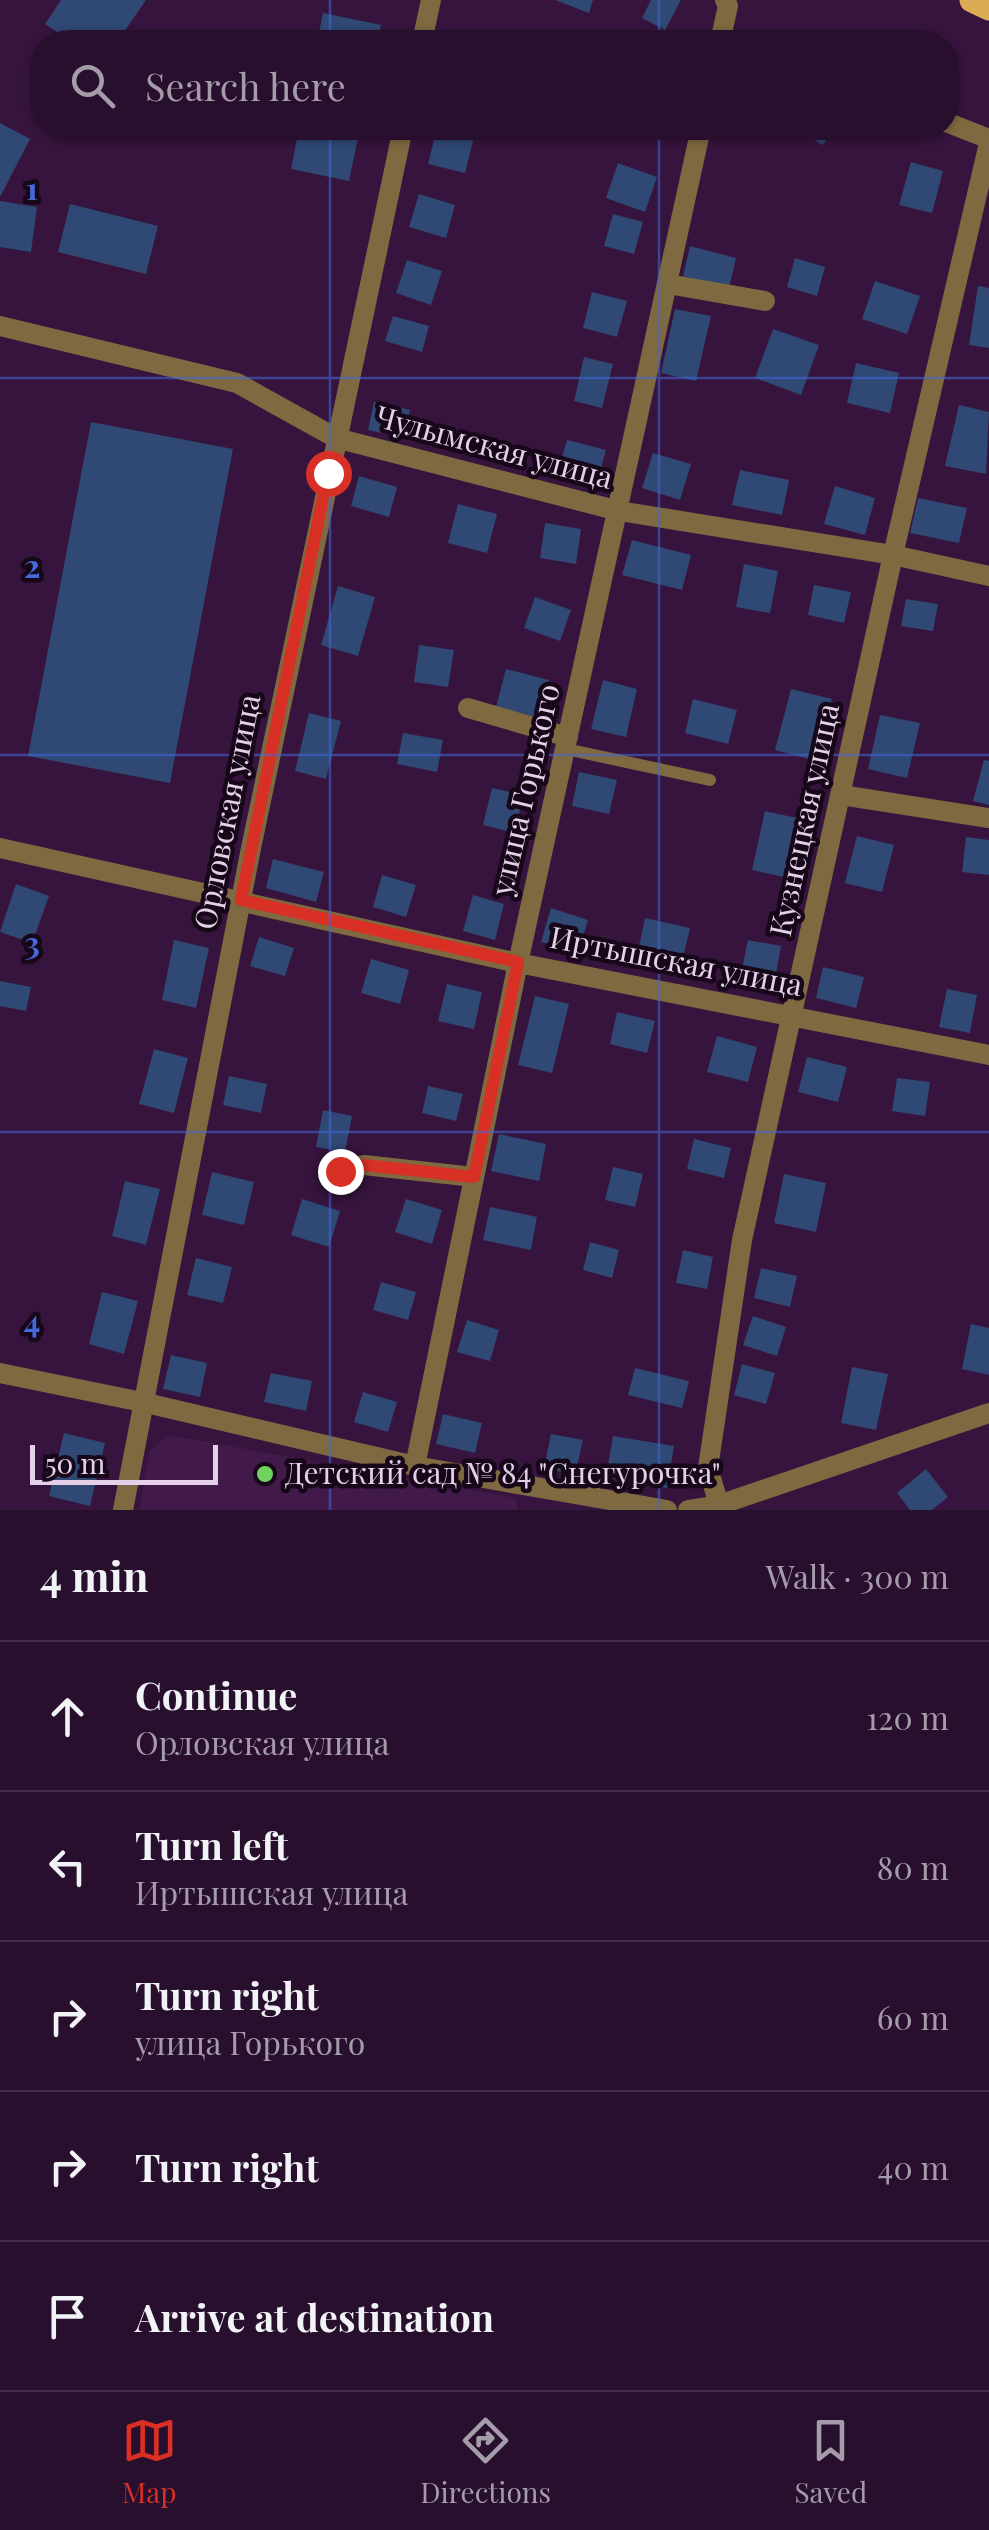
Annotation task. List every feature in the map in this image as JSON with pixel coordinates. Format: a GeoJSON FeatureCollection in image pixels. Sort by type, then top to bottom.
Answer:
{"type":"FeatureCollection","features":[{"type":"Feature","properties":{"kind":"main road"},"geometry":{"type":"LineString","coordinates":[[972,0],[989,8]]}},
{"type":"Feature","properties":{"kind":"street"},"geometry":{"type":"LineString","coordinates":[[425,30],[431,0]]}},
{"type":"Feature","properties":{"kind":"street"},"geometry":{"type":"LineString","coordinates":[[723,30],[728,6],[725,0]]}},
{"type":"Feature","properties":{"kind":"street"},"geometry":{"type":"LineString","coordinates":[[959,128],[989,141]]}},
{"type":"Feature","properties":{"kind":"street","name":"Орловская улица"},"geometry":{"type":"LineString","coordinates":[[123,1510],[241,900],[400,140]]}},
{"type":"Feature","properties":{"kind":"street","name":"улица Горького"},"geometry":{"type":"LineString","coordinates":[[415,1466],[518,962],[699,140]]}},
{"type":"Feature","properties":{"kind":"street","name":"Кузнецкая улица"},"geometry":{"type":"LineString","coordinates":[[720,1508],[708,1468],[742,1240],[989,141]]}},
{"type":"Feature","properties":{"kind":"street"},"geometry":{"type":"LineString","coordinates":[[668,284],[765,301]]}},
{"type":"Feature","properties":{"kind":"street","name":"Чулымская улица"},"geometry":{"type":"LineString","coordinates":[[0,326],[237,384],[336,438],[619,512],[893,555],[989,576]]}},
{"type":"Feature","properties":{"kind":"street"},"geometry":{"type":"LineString","coordinates":[[468,708],[567,743]]}},
{"type":"Feature","properties":{"kind":"street"},"geometry":{"type":"LineString","coordinates":[[841,794],[989,818]]}},
{"type":"Feature","properties":{"kind":"street","name":"Иртышская улица"},"geometry":{"type":"LineString","coordinates":[[0,848],[518,962],[989,1055]]}},
{"type":"Feature","properties":{"kind":"street"},"geometry":{"type":"LineString","coordinates":[[340,1171],[364,1165],[474,1177]]}},
{"type":"Feature","properties":{"kind":"street"},"geometry":{"type":"LineString","coordinates":[[0,1373],[415,1466],[667,1510]]}},
{"type":"Feature","properties":{"kind":"street"},"geometry":{"type":"LineString","coordinates":[[688,1510],[720,1508],[989,1413]]}},
{"type":"Feature","properties":{"kind":"lane"},"geometry":{"type":"LineString","coordinates":[[567,743],[710,780]]}},
{"type":"Feature","properties":{"kind":"shaded area","name":"Детский сад № 84 \"Снегурочка\""},"geometry":{"type":"Polygon","coordinates":[[[169,1435],[516,1498],[518,1510],[139,1510],[150,1450],[169,1435]]]}},
{"type":"Feature","properties":{"kind":"building"},"geometry":{"type":"Polygon","coordinates":[[[61,0],[146,0],[125,30],[54,30],[45,24],[61,0]]]}},
{"type":"Feature","properties":{"kind":"building"},"geometry":{"type":"Polygon","coordinates":[[[555,0],[593,0],[589,13],[555,0]]]}},
{"type":"Feature","properties":{"kind":"building"},"geometry":{"type":"Polygon","coordinates":[[[651,0],[681,0],[665,30],[642,18],[651,0]]]}},
{"type":"Feature","properties":{"kind":"building"},"geometry":{"type":"Polygon","coordinates":[[[323,13],[381,25],[380,30],[319,30],[323,13]]]}},
{"type":"Feature","properties":{"kind":"building"},"geometry":{"type":"Polygon","coordinates":[[[0,123],[30,139],[0,197],[0,123]]]}},
{"type":"Feature","properties":{"kind":"building"},"geometry":{"type":"Polygon","coordinates":[[[297,140],[358,140],[349,181],[291,169],[297,140]]]}},
{"type":"Feature","properties":{"kind":"building"},"geometry":{"type":"Polygon","coordinates":[[[434,140],[473,140],[465,173],[428,164],[434,140]]]}},
{"type":"Feature","properties":{"kind":"building"},"geometry":{"type":"Polygon","coordinates":[[[911,162],[943,171],[932,213],[899,205],[911,162]]]}},
{"type":"Feature","properties":{"kind":"building"},"geometry":{"type":"Polygon","coordinates":[[[618,163],[657,177],[645,212],[606,198],[618,163]]]}},
{"type":"Feature","properties":{"kind":"building"},"geometry":{"type":"Polygon","coordinates":[[[419,194],[455,205],[446,238],[409,227],[419,194]]]}},
{"type":"Feature","properties":{"kind":"building"},"geometry":{"type":"Polygon","coordinates":[[[0,201],[37,207],[31,252],[0,247],[0,201]]]}},
{"type":"Feature","properties":{"kind":"building"},"geometry":{"type":"Polygon","coordinates":[[[70,204],[158,226],[146,274],[58,252],[70,204]]]}},
{"type":"Feature","properties":{"kind":"building"},"geometry":{"type":"Polygon","coordinates":[[[613,214],[643,222],[634,254],[604,246],[613,214]]]}},
{"type":"Feature","properties":{"kind":"building"},"geometry":{"type":"Polygon","coordinates":[[[690,246],[736,258],[729,288],[683,276],[690,246]]]}},
{"type":"Feature","properties":{"kind":"building"},"geometry":{"type":"Polygon","coordinates":[[[795,258],[825,267],[817,296],[787,287],[795,258]]]}},
{"type":"Feature","properties":{"kind":"building"},"geometry":{"type":"Polygon","coordinates":[[[407,260],[442,271],[431,305],[396,293],[407,260]]]}},
{"type":"Feature","properties":{"kind":"building"},"geometry":{"type":"Polygon","coordinates":[[[875,281],[920,296],[907,334],[862,319],[875,281]]]}},
{"type":"Feature","properties":{"kind":"building"},"geometry":{"type":"Polygon","coordinates":[[[978,286],[989,288],[989,348],[969,345],[978,286]]]}},
{"type":"Feature","properties":{"kind":"building"},"geometry":{"type":"Polygon","coordinates":[[[592,292],[627,301],[617,337],[583,328],[592,292]]]}},
{"type":"Feature","properties":{"kind":"building"},"geometry":{"type":"Polygon","coordinates":[[[675,309],[711,316],[696,381],[661,373],[675,309]]]}},
{"type":"Feature","properties":{"kind":"building"},"geometry":{"type":"Polygon","coordinates":[[[393,316],[429,326],[422,352],[385,341],[393,316]]]}},
{"type":"Feature","properties":{"kind":"building"},"geometry":{"type":"Polygon","coordinates":[[[773,329],[819,345],[801,395],[755,378],[773,329]]]}},
{"type":"Feature","properties":{"kind":"building"},"geometry":{"type":"Polygon","coordinates":[[[584,357],[613,364],[602,408],[574,401],[584,357]]]}},
{"type":"Feature","properties":{"kind":"building"},"geometry":{"type":"Polygon","coordinates":[[[856,363],[899,373],[890,413],[847,403],[856,363]]]}},
{"type":"Feature","properties":{"kind":"building"},"geometry":{"type":"Polygon","coordinates":[[[374,402],[410,410],[404,438],[368,430],[374,402]]]}},
{"type":"Feature","properties":{"kind":"building"},"geometry":{"type":"Polygon","coordinates":[[[959,405],[989,412],[986,474],[945,466],[959,405]]]}},
{"type":"Feature","properties":{"kind":"building"},"geometry":{"type":"Polygon","coordinates":[[[91,422],[233,449],[170,783],[28,756],[91,422]]]}},
{"type":"Feature","properties":{"kind":"building"},"geometry":{"type":"Polygon","coordinates":[[[567,440],[606,450],[598,478],[559,467],[567,440]]]}},
{"type":"Feature","properties":{"kind":"building"},"geometry":{"type":"Polygon","coordinates":[[[653,453],[691,464],[680,500],[642,488],[653,453]]]}},
{"type":"Feature","properties":{"kind":"building"},"geometry":{"type":"Polygon","coordinates":[[[740,470],[789,480],[782,515],[732,505],[740,470]]]}},
{"type":"Feature","properties":{"kind":"building"},"geometry":{"type":"Polygon","coordinates":[[[359,476],[397,487],[389,517],[351,506],[359,476]]]}},
{"type":"Feature","properties":{"kind":"building"},"geometry":{"type":"Polygon","coordinates":[[[835,486],[875,498],[865,535],[824,524],[835,486]]]}},
{"type":"Feature","properties":{"kind":"building"},"geometry":{"type":"Polygon","coordinates":[[[918,498],[967,508],[959,543],[910,533],[918,498]]]}},
{"type":"Feature","properties":{"kind":"building"},"geometry":{"type":"Polygon","coordinates":[[[458,504],[497,514],[487,553],[448,543],[458,504]]]}},
{"type":"Feature","properties":{"kind":"building"},"geometry":{"type":"Polygon","coordinates":[[[545,523],[581,529],[576,564],[540,558],[545,523]]]}},
{"type":"Feature","properties":{"kind":"building"},"geometry":{"type":"Polygon","coordinates":[[[632,540],[691,555],[682,590],[622,575],[632,540]]]}},
{"type":"Feature","properties":{"kind":"building"},"geometry":{"type":"Polygon","coordinates":[[[744,564],[778,571],[770,613],[736,607],[744,564]]]}},
{"type":"Feature","properties":{"kind":"building"},"geometry":{"type":"Polygon","coordinates":[[[814,585],[851,592],[844,623],[808,615],[814,585]]]}},
{"type":"Feature","properties":{"kind":"building"},"geometry":{"type":"Polygon","coordinates":[[[338,586],[375,597],[358,656],[321,645],[338,586]]]}},
{"type":"Feature","properties":{"kind":"building"},"geometry":{"type":"Polygon","coordinates":[[[535,597],[571,610],[560,641],[524,628],[535,597]]]}},
{"type":"Feature","properties":{"kind":"building"},"geometry":{"type":"Polygon","coordinates":[[[906,599],[938,604],[933,631],[901,626],[906,599]]]}},
{"type":"Feature","properties":{"kind":"building"},"geometry":{"type":"Polygon","coordinates":[[[419,645],[454,650],[448,687],[414,682],[419,645]]]}},
{"type":"Feature","properties":{"kind":"building"},"geometry":{"type":"Polygon","coordinates":[[[506,669],[549,680],[539,718],[496,707],[506,669]]]}},
{"type":"Feature","properties":{"kind":"building"},"geometry":{"type":"Polygon","coordinates":[[[603,680],[637,689],[626,737],[591,729],[603,680]]]}},
{"type":"Feature","properties":{"kind":"building"},"geometry":{"type":"Polygon","coordinates":[[[791,689],[832,699],[816,761],[775,750],[791,689]]]}},
{"type":"Feature","properties":{"kind":"building"},"geometry":{"type":"Polygon","coordinates":[[[693,699],[737,710],[728,744],[685,733],[693,699]]]}},
{"type":"Feature","properties":{"kind":"building"},"geometry":{"type":"Polygon","coordinates":[[[309,713],[341,721],[326,779],[295,771],[309,713]]]}},
{"type":"Feature","properties":{"kind":"building"},"geometry":{"type":"Polygon","coordinates":[[[880,715],[920,723],[907,778],[868,769],[880,715]]]}},
{"type":"Feature","properties":{"kind":"building"},"geometry":{"type":"Polygon","coordinates":[[[403,733],[443,740],[437,772],[397,764],[403,733]]]}},
{"type":"Feature","properties":{"kind":"building"},"geometry":{"type":"Polygon","coordinates":[[[984,760],[989,761],[989,805],[973,801],[984,760]]]}},
{"type":"Feature","properties":{"kind":"building"},"geometry":{"type":"Polygon","coordinates":[[[579,772],[617,780],[609,814],[572,806],[579,772]]]}},
{"type":"Feature","properties":{"kind":"building"},"geometry":{"type":"Polygon","coordinates":[[[492,788],[523,795],[515,833],[483,825],[492,788]]]}},
{"type":"Feature","properties":{"kind":"building"},"geometry":{"type":"Polygon","coordinates":[[[765,811],[806,820],[793,879],[752,870],[765,811]]]}},
{"type":"Feature","properties":{"kind":"building"},"geometry":{"type":"Polygon","coordinates":[[[857,836],[894,845],[882,892],[845,883],[857,836]]]}},
{"type":"Feature","properties":{"kind":"building"},"geometry":{"type":"Polygon","coordinates":[[[966,837],[989,840],[989,875],[962,872],[966,837]]]}},
{"type":"Feature","properties":{"kind":"building"},"geometry":{"type":"Polygon","coordinates":[[[273,859],[324,872],[316,902],[266,888],[273,859]]]}},
{"type":"Feature","properties":{"kind":"building"},"geometry":{"type":"Polygon","coordinates":[[[382,875],[416,885],[406,917],[373,907],[382,875]]]}},
{"type":"Feature","properties":{"kind":"building"},"geometry":{"type":"Polygon","coordinates":[[[16,884],[49,896],[32,943],[0,932],[16,884]]]}},
{"type":"Feature","properties":{"kind":"building"},"geometry":{"type":"Polygon","coordinates":[[[473,895],[504,904],[495,940],[463,931],[473,895]]]}},
{"type":"Feature","properties":{"kind":"building"},"geometry":{"type":"Polygon","coordinates":[[[551,908],[588,920],[578,953],[541,942],[551,908]]]}},
{"type":"Feature","properties":{"kind":"building"},"geometry":{"type":"Polygon","coordinates":[[[645,918],[690,928],[681,966],[637,956],[645,918]]]}},
{"type":"Feature","properties":{"kind":"building"},"geometry":{"type":"Polygon","coordinates":[[[259,937],[294,948],[285,976],[250,966],[259,937]]]}},
{"type":"Feature","properties":{"kind":"building"},"geometry":{"type":"Polygon","coordinates":[[[174,940],[209,948],[196,1008],[162,1000],[174,940]]]}},
{"type":"Feature","properties":{"kind":"building"},"geometry":{"type":"Polygon","coordinates":[[[748,940],[781,946],[773,990],[739,983],[748,940]]]}},
{"type":"Feature","properties":{"kind":"building"},"geometry":{"type":"Polygon","coordinates":[[[371,959],[409,970],[400,1004],[361,993],[371,959]]]}},
{"type":"Feature","properties":{"kind":"building"},"geometry":{"type":"Polygon","coordinates":[[[823,967],[864,977],[856,1008],[816,998],[823,967]]]}},
{"type":"Feature","properties":{"kind":"building"},"geometry":{"type":"Polygon","coordinates":[[[0,981],[31,987],[26,1011],[0,1006],[0,981]]]}},
{"type":"Feature","properties":{"kind":"building"},"geometry":{"type":"Polygon","coordinates":[[[447,984],[482,992],[474,1029],[438,1021],[447,984]]]}},
{"type":"Feature","properties":{"kind":"building"},"geometry":{"type":"Polygon","coordinates":[[[947,989],[977,995],[970,1033],[939,1027],[947,989]]]}},
{"type":"Feature","properties":{"kind":"building"},"geometry":{"type":"Polygon","coordinates":[[[535,996],[569,1004],[552,1073],[518,1065],[535,996]]]}},
{"type":"Feature","properties":{"kind":"building"},"geometry":{"type":"Polygon","coordinates":[[[617,1012],[655,1021],[647,1053],[610,1044],[617,1012]]]}},
{"type":"Feature","properties":{"kind":"building"},"geometry":{"type":"Polygon","coordinates":[[[717,1036],[757,1047],[748,1082],[707,1072],[717,1036]]]}},
{"type":"Feature","properties":{"kind":"building"},"geometry":{"type":"Polygon","coordinates":[[[154,1049],[188,1058],[174,1113],[139,1104],[154,1049]]]}},
{"type":"Feature","properties":{"kind":"building"},"geometry":{"type":"Polygon","coordinates":[[[807,1057],[847,1067],[838,1102],[798,1092],[807,1057]]]}},
{"type":"Feature","properties":{"kind":"building"},"geometry":{"type":"Polygon","coordinates":[[[229,1076],[267,1084],[261,1113],[223,1105],[229,1076]]]}},
{"type":"Feature","properties":{"kind":"building"},"geometry":{"type":"Polygon","coordinates":[[[897,1078],[930,1082],[925,1116],[892,1111],[897,1078]]]}},
{"type":"Feature","properties":{"kind":"building"},"geometry":{"type":"Polygon","coordinates":[[[428,1086],[463,1094],[456,1121],[422,1113],[428,1086]]]}},
{"type":"Feature","properties":{"kind":"building"},"geometry":{"type":"Polygon","coordinates":[[[323,1110],[352,1116],[345,1152],[316,1147],[323,1110]]]}},
{"type":"Feature","properties":{"kind":"building"},"geometry":{"type":"Polygon","coordinates":[[[499,1134],[546,1144],[539,1181],[491,1171],[499,1134]]]}},
{"type":"Feature","properties":{"kind":"building"},"geometry":{"type":"Polygon","coordinates":[[[694,1139],[731,1148],[724,1178],[687,1169],[694,1139]]]}},
{"type":"Feature","properties":{"kind":"building"},"geometry":{"type":"Polygon","coordinates":[[[613,1167],[643,1174],[635,1207],[605,1200],[613,1167]]]}},
{"type":"Feature","properties":{"kind":"building"},"geometry":{"type":"Polygon","coordinates":[[[212,1172],[254,1182],[244,1225],[202,1215],[212,1172]]]}},
{"type":"Feature","properties":{"kind":"building"},"geometry":{"type":"Polygon","coordinates":[[[784,1174],[826,1183],[816,1232],[774,1223],[784,1174]]]}},
{"type":"Feature","properties":{"kind":"building"},"geometry":{"type":"Polygon","coordinates":[[[125,1181],[160,1189],[146,1245],[112,1236],[125,1181]]]}},
{"type":"Feature","properties":{"kind":"building"},"geometry":{"type":"Polygon","coordinates":[[[302,1199],[340,1211],[329,1247],[291,1235],[302,1199]]]}},
{"type":"Feature","properties":{"kind":"building"},"geometry":{"type":"Polygon","coordinates":[[[406,1199],[442,1210],[432,1244],[395,1232],[406,1199]]]}},
{"type":"Feature","properties":{"kind":"building"},"geometry":{"type":"Polygon","coordinates":[[[490,1207],[537,1217],[531,1250],[483,1240],[490,1207]]]}},
{"type":"Feature","properties":{"kind":"building"},"geometry":{"type":"Polygon","coordinates":[[[590,1242],[619,1250],[612,1278],[583,1270],[590,1242]]]}},
{"type":"Feature","properties":{"kind":"building"},"geometry":{"type":"Polygon","coordinates":[[[683,1250],[713,1257],[707,1289],[676,1283],[683,1250]]]}},
{"type":"Feature","properties":{"kind":"building"},"geometry":{"type":"Polygon","coordinates":[[[196,1258],[232,1267],[223,1303],[187,1295],[196,1258]]]}},
{"type":"Feature","properties":{"kind":"building"},"geometry":{"type":"Polygon","coordinates":[[[761,1268],[797,1276],[790,1307],[754,1298],[761,1268]]]}},
{"type":"Feature","properties":{"kind":"building"},"geometry":{"type":"Polygon","coordinates":[[[381,1282],[416,1292],[408,1320],[373,1310],[381,1282]]]}},
{"type":"Feature","properties":{"kind":"building"},"geometry":{"type":"Polygon","coordinates":[[[102,1292],[138,1301],[124,1354],[89,1344],[102,1292]]]}},
{"type":"Feature","properties":{"kind":"building"},"geometry":{"type":"Polygon","coordinates":[[[753,1316],[786,1327],[777,1356],[743,1345],[753,1316]]]}},
{"type":"Feature","properties":{"kind":"building"},"geometry":{"type":"Polygon","coordinates":[[[467,1320],[499,1330],[490,1361],[457,1352],[467,1320]]]}},
{"type":"Feature","properties":{"kind":"building"},"geometry":{"type":"Polygon","coordinates":[[[971,1324],[989,1328],[989,1375],[962,1369],[971,1324]]]}},
{"type":"Feature","properties":{"kind":"building"},"geometry":{"type":"Polygon","coordinates":[[[171,1355],[207,1363],[200,1397],[163,1389],[171,1355]]]}},
{"type":"Feature","properties":{"kind":"building"},"geometry":{"type":"Polygon","coordinates":[[[742,1364],[775,1373],[766,1404],[734,1395],[742,1364]]]}},
{"type":"Feature","properties":{"kind":"building"},"geometry":{"type":"Polygon","coordinates":[[[852,1367],[888,1374],[876,1430],[841,1423],[852,1367]]]}},
{"type":"Feature","properties":{"kind":"building"},"geometry":{"type":"Polygon","coordinates":[[[635,1368],[689,1381],[682,1408],[628,1395],[635,1368]]]}},
{"type":"Feature","properties":{"kind":"building"},"geometry":{"type":"Polygon","coordinates":[[[271,1373],[312,1381],[306,1411],[264,1402],[271,1373]]]}},
{"type":"Feature","properties":{"kind":"building"},"geometry":{"type":"Polygon","coordinates":[[[363,1392],[397,1402],[388,1432],[354,1422],[363,1392]]]}},
{"type":"Feature","properties":{"kind":"building"},"geometry":{"type":"Polygon","coordinates":[[[443,1414],[482,1423],[475,1453],[436,1444],[443,1414]]]}},
{"type":"Feature","properties":{"kind":"building"},"geometry":{"type":"Polygon","coordinates":[[[64,1433],[105,1443],[90,1506],[49,1496],[64,1433]]]}},
{"type":"Feature","properties":{"kind":"building"},"geometry":{"type":"Polygon","coordinates":[[[551,1434],[583,1440],[575,1475],[544,1468],[551,1434]]]}},
{"type":"Feature","properties":{"kind":"building"},"geometry":{"type":"Polygon","coordinates":[[[613,1436],[674,1446],[667,1488],[606,1477],[613,1436]]]}},
{"type":"Feature","properties":{"kind":"building"},"geometry":{"type":"Polygon","coordinates":[[[926,1469],[948,1497],[932,1510],[910,1510],[897,1493],[926,1469]]]}},
{"type":"Feature","properties":{"kind":"place","name":"Детский сад № 84 \"Снегурочка\""},"geometry":{"type":"Point","coordinates":[265,1474]}},
{"type":"Feature","properties":{"kind":"route"},"geometry":{"type":"LineString","coordinates":[[328,473],[241,900],[518,962],[474,1177],[364,1165],[340,1171]]}}]}
